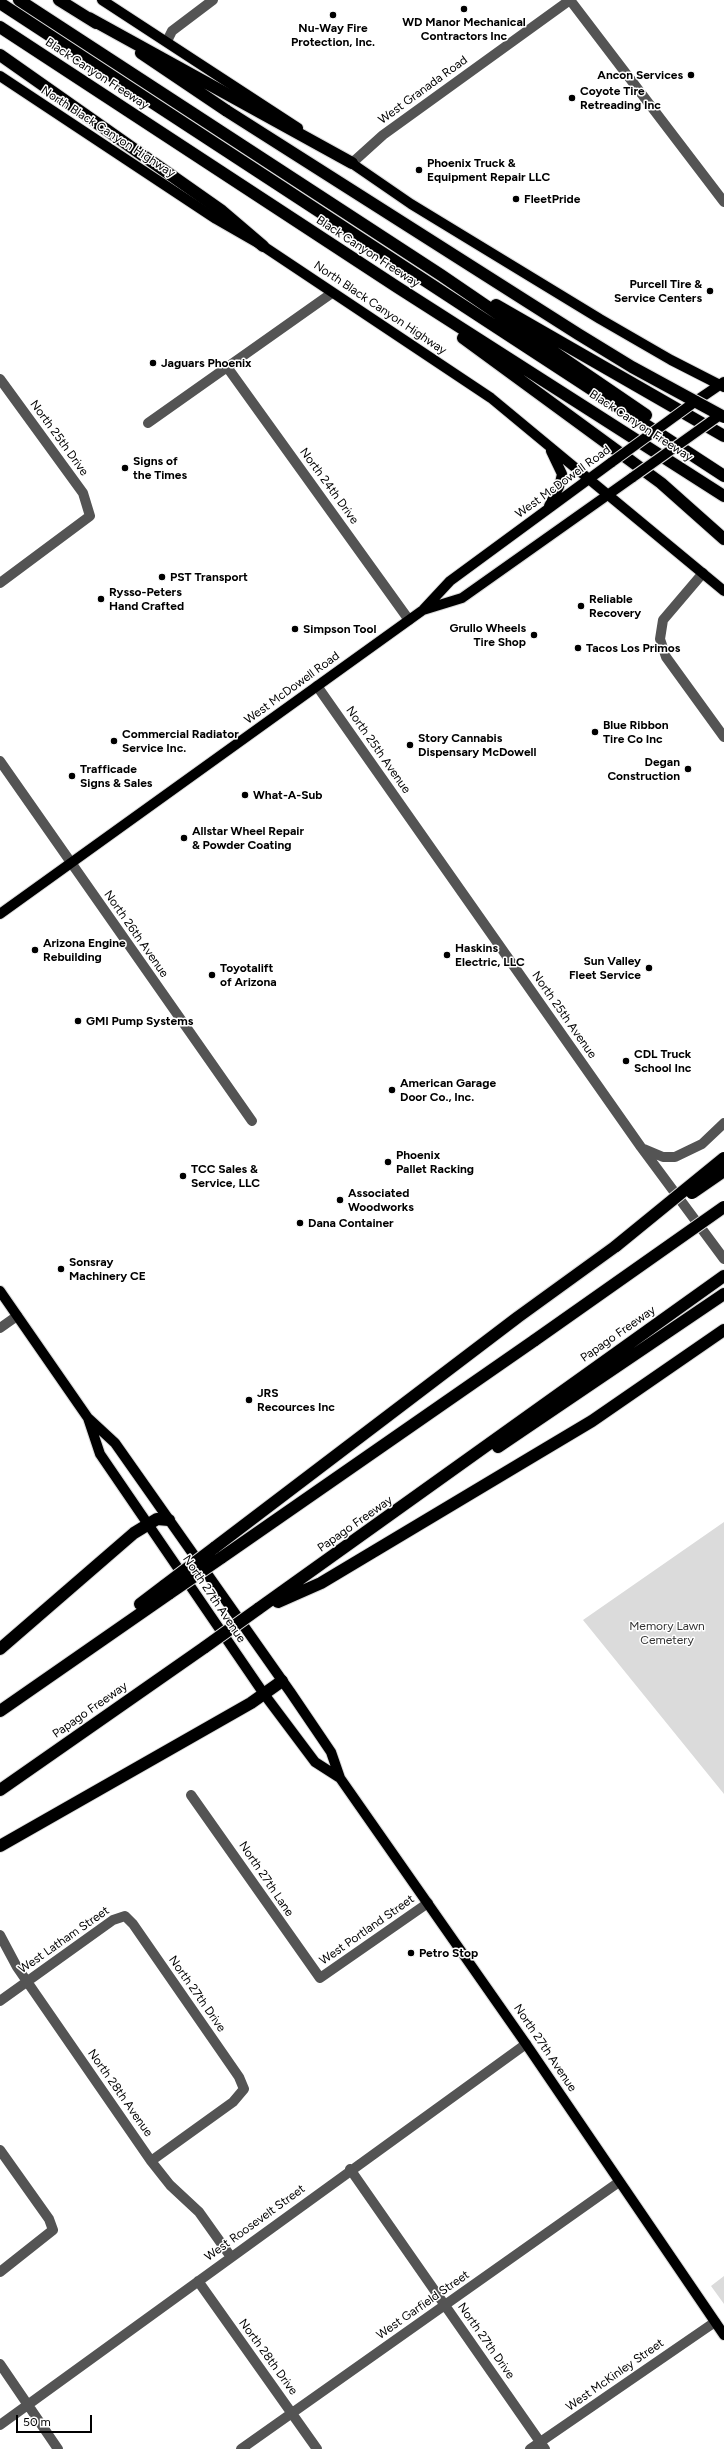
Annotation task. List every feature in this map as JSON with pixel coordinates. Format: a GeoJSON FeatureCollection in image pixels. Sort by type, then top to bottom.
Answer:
{"type":"FeatureCollection","features":[{"type":"Feature","properties":{"kind":"highway","name":"Black Canyon Freeway"},"geometry":{"type":"LineString","coordinates":[[19,0],[441,275],[724,467]]}},
{"type":"Feature","properties":{"kind":"highway"},"geometry":{"type":"LineString","coordinates":[[59,0],[352,163]]}},
{"type":"Feature","properties":{"kind":"highway"},"geometry":{"type":"LineString","coordinates":[[0,3],[724,476]]}},
{"type":"Feature","properties":{"kind":"highway"},"geometry":{"type":"LineString","coordinates":[[89,18],[226,111],[578,334],[632,367],[723,415]]}},
{"type":"Feature","properties":{"kind":"highway","name":"Black Canyon Freeway"},"geometry":{"type":"LineString","coordinates":[[0,27],[397,287],[724,496]]}},
{"type":"Feature","properties":{"kind":"highway"},"geometry":{"type":"LineString","coordinates":[[0,55],[222,211],[263,246]]}},
{"type":"Feature","properties":{"kind":"highway"},"geometry":{"type":"LineString","coordinates":[[441,275],[724,436]]}},
{"type":"Feature","properties":{"kind":"highway"},"geometry":{"type":"LineString","coordinates":[[397,287],[661,483],[724,539]]}},
{"type":"Feature","properties":{"kind":"highway"},"geometry":{"type":"LineString","coordinates":[[616,1246],[724,1158]]}},
{"type":"Feature","properties":{"kind":"highway"},"geometry":{"type":"LineString","coordinates":[[168,1589],[214,1548],[518,1317],[616,1246],[724,1171]]}},
{"type":"Feature","properties":{"kind":"highway"},"geometry":{"type":"LineString","coordinates":[[0,1710],[168,1589],[221,1558],[724,1207]]}},
{"type":"Feature","properties":{"kind":"highway","name":"Papago Freeway"},"geometry":{"type":"LineString","coordinates":[[0,1790],[445,1478],[571,1392],[724,1276]]}},
{"type":"Feature","properties":{"kind":"highway"},"geometry":{"type":"LineString","coordinates":[[571,1392],[724,1294]]}},
{"type":"Feature","properties":{"kind":"highway"},"geometry":{"type":"LineString","coordinates":[[258,1609],[321,1583],[592,1421],[724,1330]]}},
{"type":"Feature","properties":{"kind":"highway"},"geometry":{"type":"LineString","coordinates":[[0,1649],[147,1524],[157,1519],[168,1520]]}},
{"type":"Feature","properties":{"kind":"highway"},"geometry":{"type":"LineString","coordinates":[[0,1846],[264,1694],[282,1681]]}},
{"type":"Feature","properties":{"kind":"main road"},"geometry":{"type":"LineString","coordinates":[[102,0],[352,163],[411,204],[670,360],[723,384]]}},
{"type":"Feature","properties":{"kind":"main road","name":"North Black Canyon Highway"},"geometry":{"type":"LineString","coordinates":[[0,76],[216,219],[263,246],[491,398],[545,441],[588,479],[724,592]]}},
{"type":"Feature","properties":{"kind":"main road","name":"West McDowell Road"},"geometry":{"type":"LineString","coordinates":[[0,914],[423,610],[450,581],[696,401],[723,384]]}},
{"type":"Feature","properties":{"kind":"main road","name":"West McDowell Road"},"geometry":{"type":"LineString","coordinates":[[423,610],[462,598],[632,477],[723,415]]}},
{"type":"Feature","properties":{"kind":"main road"},"geometry":{"type":"LineString","coordinates":[[545,441],[556,458],[562,474],[559,487],[546,510]]}},
{"type":"Feature","properties":{"kind":"main road","name":"North 27th Avenue"},"geometry":{"type":"LineString","coordinates":[[0,1291],[88,1418],[115,1443],[282,1681],[331,1752],[340,1778],[526,2044],[724,2335]]}},
{"type":"Feature","properties":{"kind":"main road","name":"North 27th Avenue"},"geometry":{"type":"LineString","coordinates":[[88,1418],[100,1454],[264,1694],[315,1762],[340,1778]]}},
{"type":"Feature","properties":{"kind":"street"},"geometry":{"type":"LineString","coordinates":[[167,41],[172,31],[213,0]]}},
{"type":"Feature","properties":{"kind":"street"},"geometry":{"type":"LineString","coordinates":[[570,0],[723,197]]}},
{"type":"Feature","properties":{"kind":"street","name":"West Granada Road"},"geometry":{"type":"LineString","coordinates":[[352,163],[383,135],[570,0]]}},
{"type":"Feature","properties":{"kind":"street"},"geometry":{"type":"LineString","coordinates":[[148,423],[332,293]]}},
{"type":"Feature","properties":{"kind":"street","name":"North 24th Drive"},"geometry":{"type":"LineString","coordinates":[[227,367],[409,620]]}},
{"type":"Feature","properties":{"kind":"street","name":"North 25th Drive"},"geometry":{"type":"LineString","coordinates":[[0,379],[83,494],[90,516],[0,583]]}},
{"type":"Feature","properties":{"kind":"street"},"geometry":{"type":"LineString","coordinates":[[703,573],[663,620],[660,639],[666,657],[724,737]]}},
{"type":"Feature","properties":{"kind":"street","name":"North 25th Avenue"},"geometry":{"type":"LineString","coordinates":[[318,686],[641,1147],[724,1259]]}},
{"type":"Feature","properties":{"kind":"street","name":"North 26th Avenue"},"geometry":{"type":"LineString","coordinates":[[0,761],[252,1122]]}},
{"type":"Feature","properties":{"kind":"street"},"geometry":{"type":"LineString","coordinates":[[641,1147],[663,1157],[675,1157],[702,1144],[724,1124]]}},
{"type":"Feature","properties":{"kind":"street"},"geometry":{"type":"LineString","coordinates":[[0,1328],[17,1316]]}},
{"type":"Feature","properties":{"kind":"street","name":"North 27th Lane"},"geometry":{"type":"LineString","coordinates":[[191,1795],[320,1978]]}},
{"type":"Feature","properties":{"kind":"street","name":"West Portland Street"},"geometry":{"type":"LineString","coordinates":[[320,1978],[428,1903]]}},
{"type":"Feature","properties":{"kind":"street","name":"West Latham Street"},"geometry":{"type":"LineString","coordinates":[[0,2001],[113,1920],[125,1916]]}},
{"type":"Feature","properties":{"kind":"street","name":"North 27th Drive"},"geometry":{"type":"LineString","coordinates":[[125,1916],[142,1936],[239,2077],[244,2089],[233,2102],[151,2161]]}},
{"type":"Feature","properties":{"kind":"street","name":"North 28th Avenue"},"geometry":{"type":"LineString","coordinates":[[0,1935],[10,1957],[151,2161],[170,2185],[199,2212],[231,2257]]}},
{"type":"Feature","properties":{"kind":"street","name":"West Roosevelt Street"},"geometry":{"type":"LineString","coordinates":[[0,2425],[350,2170],[526,2044]]}},
{"type":"Feature","properties":{"kind":"street"},"geometry":{"type":"LineString","coordinates":[[0,2150],[48,2219],[53,2230],[0,2272]]}},
{"type":"Feature","properties":{"kind":"street","name":"North 27th Drive"},"geometry":{"type":"LineString","coordinates":[[350,2170],[542,2446]]}},
{"type":"Feature","properties":{"kind":"street","name":"West Garfield Street"},"geometry":{"type":"LineString","coordinates":[[241,2449],[619,2182]]}},
{"type":"Feature","properties":{"kind":"street","name":"North 28th Drive"},"geometry":{"type":"LineString","coordinates":[[198,2281],[317,2449]]}},
{"type":"Feature","properties":{"kind":"street","name":"West McKinley Street"},"geometry":{"type":"LineString","coordinates":[[530,2449],[542,2446],[715,2322]]}},
{"type":"Feature","properties":{"kind":"street"},"geometry":{"type":"LineString","coordinates":[[0,2364],[58,2449]]}},
{"type":"Feature","properties":{"kind":"green space","name":"Memory Lawn Cemetery"},"geometry":{"type":"Polygon","coordinates":[[[724,1522],[724,1794],[583,1620],[724,1522]]]}},
{"type":"Feature","properties":{"kind":"green space"},"geometry":{"type":"Polygon","coordinates":[[[724,2276],[724,2304],[711,2286],[724,2276]]]}},
{"type":"Feature","properties":{"kind":"place","name":"WD Manor Mechanical Contractors Inc"},"geometry":{"type":"Point","coordinates":[464,9]}},
{"type":"Feature","properties":{"kind":"place","name":"Nu-Way Fire Protection, Inc."},"geometry":{"type":"Point","coordinates":[333,15]}},
{"type":"Feature","properties":{"kind":"place","name":"Ancon Services"},"geometry":{"type":"Point","coordinates":[691,75]}},
{"type":"Feature","properties":{"kind":"place","name":"Coyote Tire Retreading Inc"},"geometry":{"type":"Point","coordinates":[572,98]}},
{"type":"Feature","properties":{"kind":"place","name":"Phoenix Truck & Equipment Repair LLC"},"geometry":{"type":"Point","coordinates":[419,170]}},
{"type":"Feature","properties":{"kind":"place","name":"FleetPride"},"geometry":{"type":"Point","coordinates":[516,199]}},
{"type":"Feature","properties":{"kind":"place","name":"Purcell Tire & Service Centers"},"geometry":{"type":"Point","coordinates":[710,291]}},
{"type":"Feature","properties":{"kind":"place","name":"Jaguars Phoenix"},"geometry":{"type":"Point","coordinates":[153,363]}},
{"type":"Feature","properties":{"kind":"place","name":"Signs of the Times"},"geometry":{"type":"Point","coordinates":[125,468]}},
{"type":"Feature","properties":{"kind":"place","name":"PST Transport"},"geometry":{"type":"Point","coordinates":[162,577]}},
{"type":"Feature","properties":{"kind":"place","name":"Rysso-Peters Hand Crafted"},"geometry":{"type":"Point","coordinates":[101,599]}},
{"type":"Feature","properties":{"kind":"place","name":"Reliable Recovery"},"geometry":{"type":"Point","coordinates":[581,606]}},
{"type":"Feature","properties":{"kind":"place","name":"Simpson Tool"},"geometry":{"type":"Point","coordinates":[295,629]}},
{"type":"Feature","properties":{"kind":"place","name":"Grullo Wheels Tire Shop"},"geometry":{"type":"Point","coordinates":[534,635]}},
{"type":"Feature","properties":{"kind":"place","name":"Tacos Los Primos"},"geometry":{"type":"Point","coordinates":[578,648]}},
{"type":"Feature","properties":{"kind":"place","name":"Blue Ribbon Tire Co Inc"},"geometry":{"type":"Point","coordinates":[595,732]}},
{"type":"Feature","properties":{"kind":"place","name":"Commercial Radiator Service Inc."},"geometry":{"type":"Point","coordinates":[114,741]}},
{"type":"Feature","properties":{"kind":"place","name":"Story Cannabis Dispensary McDowell"},"geometry":{"type":"Point","coordinates":[410,745]}},
{"type":"Feature","properties":{"kind":"place","name":"Degan Construction"},"geometry":{"type":"Point","coordinates":[688,769]}},
{"type":"Feature","properties":{"kind":"place","name":"Trafficade Signs & Sales"},"geometry":{"type":"Point","coordinates":[72,776]}},
{"type":"Feature","properties":{"kind":"place","name":"What-A-Sub"},"geometry":{"type":"Point","coordinates":[245,795]}},
{"type":"Feature","properties":{"kind":"place","name":"Allstar Wheel Repair & Powder Coating"},"geometry":{"type":"Point","coordinates":[184,838]}},
{"type":"Feature","properties":{"kind":"place","name":"Arizona Engine Rebuilding"},"geometry":{"type":"Point","coordinates":[35,950]}},
{"type":"Feature","properties":{"kind":"place","name":"Haskins Electric, LLC"},"geometry":{"type":"Point","coordinates":[447,955]}},
{"type":"Feature","properties":{"kind":"place","name":"Sun Valley Fleet Service"},"geometry":{"type":"Point","coordinates":[649,968]}},
{"type":"Feature","properties":{"kind":"place","name":"Toyotalift of Arizona"},"geometry":{"type":"Point","coordinates":[212,975]}},
{"type":"Feature","properties":{"kind":"place","name":"GMI Pump Systems"},"geometry":{"type":"Point","coordinates":[78,1021]}},
{"type":"Feature","properties":{"kind":"place","name":"CDL Truck School Inc"},"geometry":{"type":"Point","coordinates":[626,1061]}},
{"type":"Feature","properties":{"kind":"place","name":"American Garage Door Co., Inc."},"geometry":{"type":"Point","coordinates":[392,1090]}},
{"type":"Feature","properties":{"kind":"place","name":"Phoenix Pallet Racking"},"geometry":{"type":"Point","coordinates":[388,1162]}},
{"type":"Feature","properties":{"kind":"place","name":"TCC Sales & Service, LLC"},"geometry":{"type":"Point","coordinates":[183,1176]}},
{"type":"Feature","properties":{"kind":"place","name":"Associated Woodworks"},"geometry":{"type":"Point","coordinates":[340,1200]}},
{"type":"Feature","properties":{"kind":"place","name":"Dana Container"},"geometry":{"type":"Point","coordinates":[300,1223]}},
{"type":"Feature","properties":{"kind":"place","name":"Sonsray Machinery CE"},"geometry":{"type":"Point","coordinates":[61,1269]}},
{"type":"Feature","properties":{"kind":"place","name":"JRS Recources Inc"},"geometry":{"type":"Point","coordinates":[249,1400]}},
{"type":"Feature","properties":{"kind":"place","name":"Petro Stop"},"geometry":{"type":"Point","coordinates":[411,1953]}}]}
